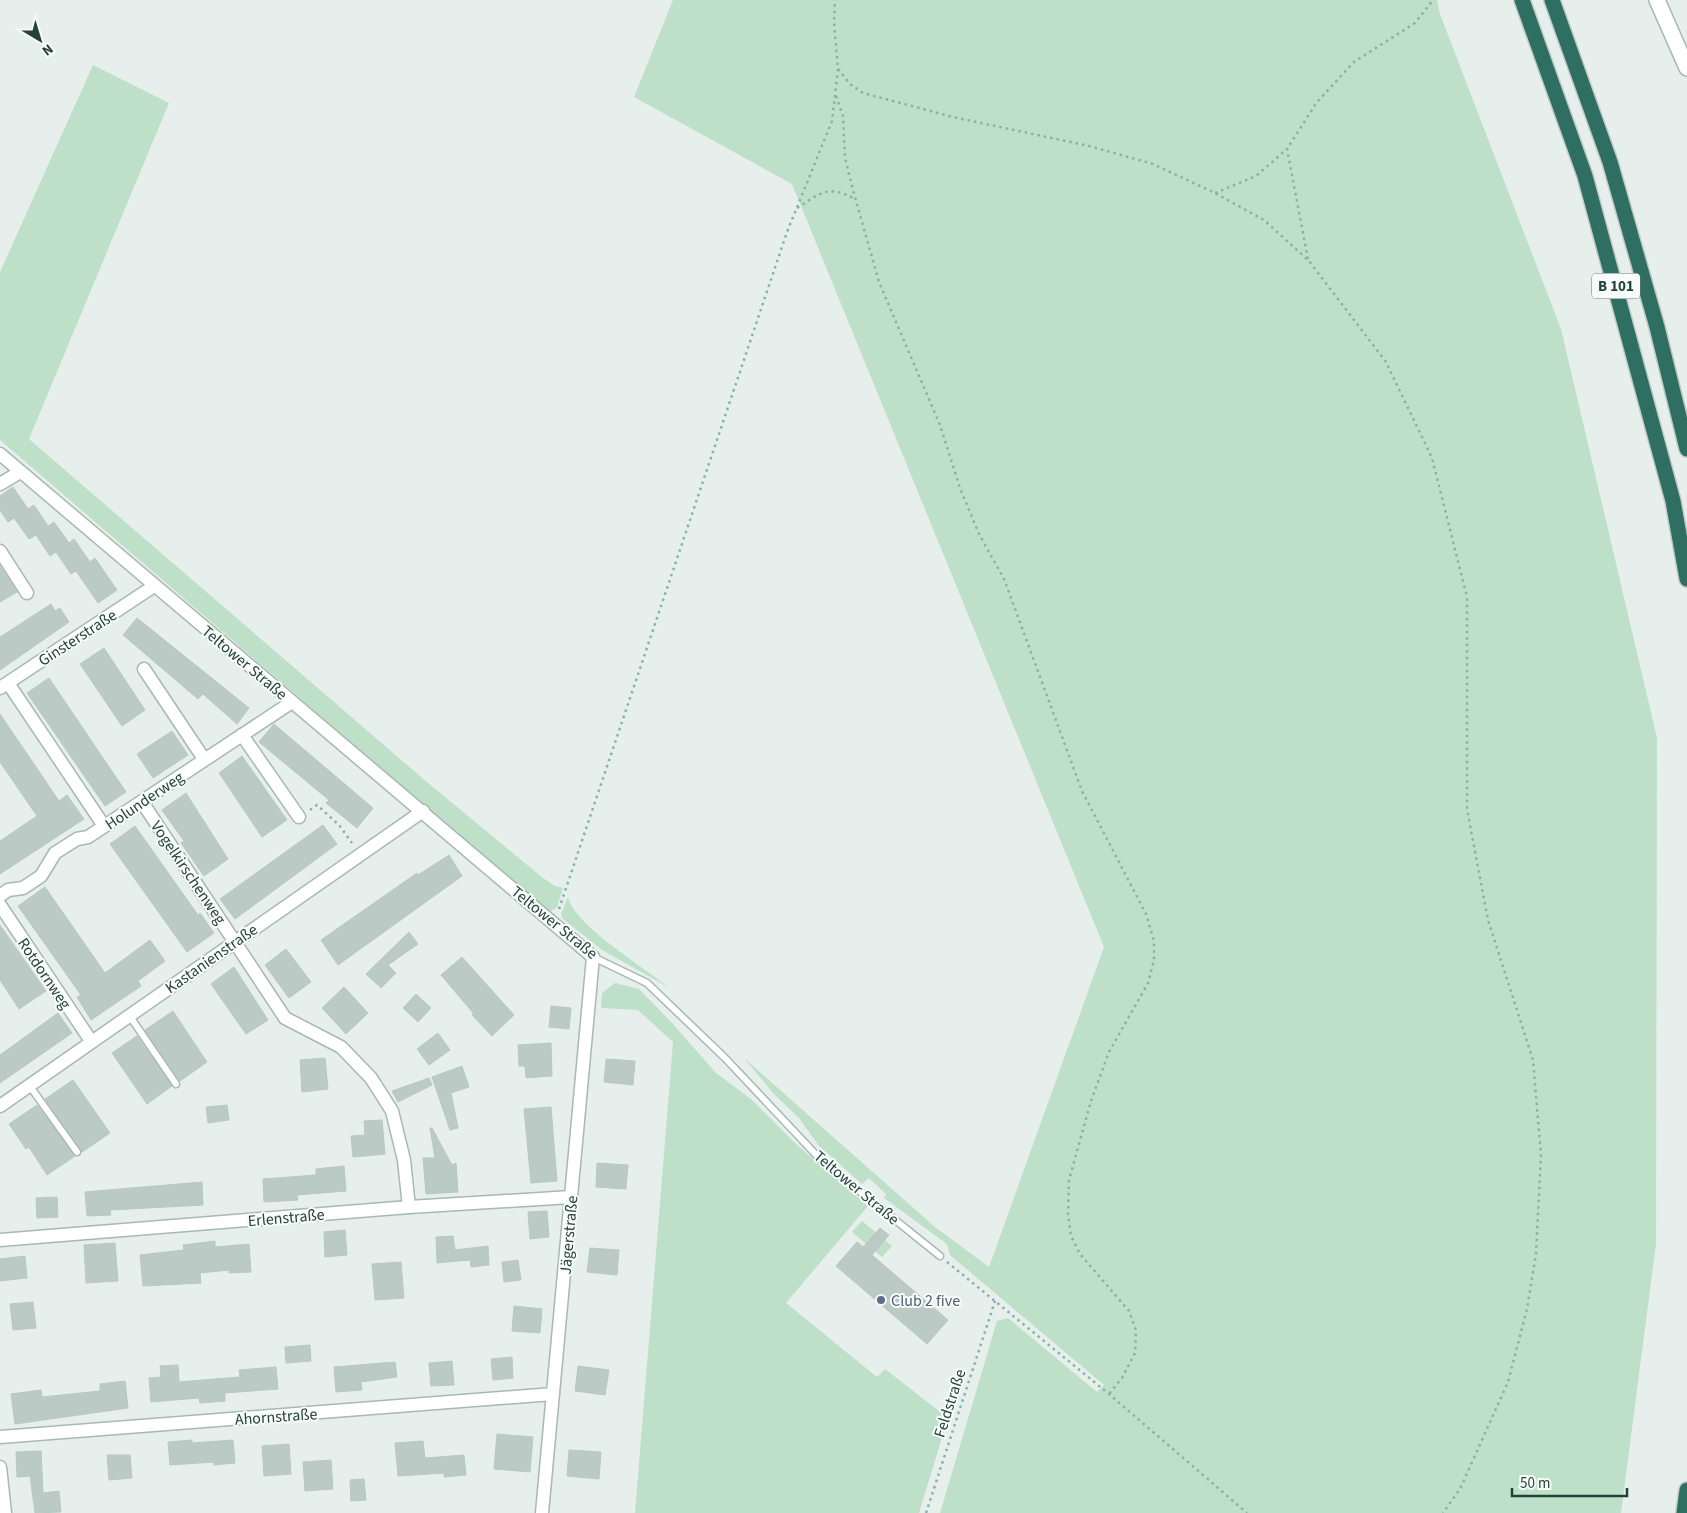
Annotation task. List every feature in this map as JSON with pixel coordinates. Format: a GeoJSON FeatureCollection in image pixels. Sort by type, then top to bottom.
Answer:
{"type":"FeatureCollection","features":[{"type":"Feature","properties":{"kind":"highway","name":"B 101"},"geometry":{"type":"LineString","coordinates":[[1522,0],[1585,176],[1673,501],[1687,579]]}},
{"type":"Feature","properties":{"kind":"highway","name":"B 101"},"geometry":{"type":"LineString","coordinates":[[1552,0],[1610,162],[1657,327],[1687,449]]}},
{"type":"Feature","properties":{"kind":"highway"},"geometry":{"type":"LineString","coordinates":[[1684,1513],[1687,1490]]}},
{"type":"Feature","properties":{"kind":"street"},"geometry":{"type":"LineString","coordinates":[[1657,0],[1687,68]]}},
{"type":"Feature","properties":{"kind":"street","name":"Teltower Straße"},"geometry":{"type":"LineString","coordinates":[[0,454],[154,586],[424,811],[593,957]]}},
{"type":"Feature","properties":{"kind":"street"},"geometry":{"type":"LineString","coordinates":[[0,484],[20,472]]}},
{"type":"Feature","properties":{"kind":"street"},"geometry":{"type":"LineString","coordinates":[[0,551],[28,593]]}},
{"type":"Feature","properties":{"kind":"street","name":"Ginsterstraße"},"geometry":{"type":"LineString","coordinates":[[4,685],[154,586]]}},
{"type":"Feature","properties":{"kind":"street"},"geometry":{"type":"LineString","coordinates":[[144,669],[204,760]]}},
{"type":"Feature","properties":{"kind":"street"},"geometry":{"type":"LineString","coordinates":[[4,685],[104,826]]}},
{"type":"Feature","properties":{"kind":"street","name":"Holunderweg"},"geometry":{"type":"LineString","coordinates":[[0,896],[8,890],[23,888],[41,876],[55,853],[76,839],[88,837],[292,702]]}},
{"type":"Feature","properties":{"kind":"street"},"geometry":{"type":"LineString","coordinates":[[242,735],[299,817]]}},
{"type":"Feature","properties":{"kind":"street","name":"Vogelkirschenweg"},"geometry":{"type":"LineString","coordinates":[[142,802],[236,942],[284,1018],[341,1048],[371,1078],[392,1111],[404,1160],[409,1207]]}},
{"type":"Feature","properties":{"kind":"street","name":"Kastanienstraße"},"geometry":{"type":"LineString","coordinates":[[0,1106],[424,811]]}},
{"type":"Feature","properties":{"kind":"street","name":"Rotdornweg"},"geometry":{"type":"LineString","coordinates":[[0,905],[91,1041]]}},
{"type":"Feature","properties":{"kind":"street","name":"Jägerstraße"},"geometry":{"type":"LineString","coordinates":[[542,1513],[593,957]]}},
{"type":"Feature","properties":{"kind":"street","name":"Erlenstraße"},"geometry":{"type":"LineString","coordinates":[[0,1240],[409,1207],[571,1197]]}},
{"type":"Feature","properties":{"kind":"street","name":"Ahornstraße"},"geometry":{"type":"LineString","coordinates":[[0,1437],[553,1394]]}},
{"type":"Feature","properties":{"kind":"street"},"geometry":{"type":"LineString","coordinates":[[0,1467],[5,1513]]}},
{"type":"Feature","properties":{"kind":"lane","name":"Teltower Straße"},"geometry":{"type":"LineString","coordinates":[[593,957],[647,983],[725,1058],[822,1161],[940,1256]]}},
{"type":"Feature","properties":{"kind":"lane"},"geometry":{"type":"LineString","coordinates":[[129,1015],[176,1084]]}},
{"type":"Feature","properties":{"kind":"lane"},"geometry":{"type":"LineString","coordinates":[[29,1086],[78,1152]]}},
{"type":"Feature","properties":{"kind":"path"},"geometry":{"type":"LineString","coordinates":[[554,924],[796,209],[832,121],[838,69],[834,23],[835,0]]}},
{"type":"Feature","properties":{"kind":"path"},"geometry":{"type":"LineString","coordinates":[[1215,193],[1256,176],[1287,150],[1317,102],[1354,62],[1415,23],[1433,0]]}},
{"type":"Feature","properties":{"kind":"path"},"geometry":{"type":"LineString","coordinates":[[838,69],[850,84],[863,93],[953,118],[1089,146],[1153,164],[1215,193],[1264,220],[1309,260],[1386,362],[1432,458],[1467,597],[1467,809],[1488,920],[1533,1060],[1542,1154],[1536,1254],[1527,1308],[1508,1382],[1460,1489],[1443,1513]]}},
{"type":"Feature","properties":{"kind":"path"},"geometry":{"type":"LineString","coordinates":[[836,96],[843,116],[845,158],[879,282],[940,425],[960,488],[979,534],[1004,579],[1082,791],[1146,914],[1154,941],[1154,960],[1148,983],[1109,1052],[1091,1101],[1069,1180],[1068,1214],[1071,1236],[1080,1254],[1129,1311],[1136,1330],[1135,1353],[1122,1378],[1109,1394]]}},
{"type":"Feature","properties":{"kind":"path"},"geometry":{"type":"LineString","coordinates":[[1287,150],[1309,260]]}},
{"type":"Feature","properties":{"kind":"path"},"geometry":{"type":"LineString","coordinates":[[796,209],[827,191],[839,190],[855,199]]}},
{"type":"Feature","properties":{"kind":"path"},"geometry":{"type":"LineString","coordinates":[[299,817],[316,806],[339,825],[361,854]]}},
{"type":"Feature","properties":{"kind":"path"},"geometry":{"type":"LineString","coordinates":[[940,1256],[1109,1394],[1247,1513]]}},
{"type":"Feature","properties":{"kind":"path","name":"Feldstraße"},"geometry":{"type":"LineString","coordinates":[[926,1513],[995,1301]]}},
{"type":"Feature","properties":{"kind":"green space"},"geometry":{"type":"Polygon","coordinates":[[[673,0],[1437,0],[1440,14],[1561,329],[1657,738],[1656,1244],[1621,1513],[940,1513],[997,1321],[1008,1318],[1097,1392],[1104,1385],[950,1255],[947,1244],[884,1198],[886,1194],[869,1178],[862,1184],[819,1146],[799,1118],[773,1093],[744,1058],[935,1227],[989,1267],[1104,947],[792,184],[634,97],[673,0]]]}},
{"type":"Feature","properties":{"kind":"green space"},"geometry":{"type":"Polygon","coordinates":[[[93,65],[169,103],[29,439],[428,783],[543,878],[555,886],[563,888],[557,907],[551,911],[547,911],[0,440],[0,272],[93,65]]]}},
{"type":"Feature","properties":{"kind":"green space"},"geometry":{"type":"Polygon","coordinates":[[[568,897],[573,908],[596,933],[668,987],[602,950],[563,919],[561,914],[568,897]]]}},
{"type":"Feature","properties":{"kind":"green space"},"geometry":{"type":"Polygon","coordinates":[[[615,983],[639,989],[716,1073],[751,1099],[796,1144],[868,1206],[786,1303],[877,1377],[885,1369],[948,1418],[919,1513],[635,1513],[673,1042],[638,1010],[601,1008],[602,993],[615,983]]]}},
{"type":"Feature","properties":{"kind":"green space"},"geometry":{"type":"Polygon","coordinates":[[[862,1221],[892,1246],[882,1257],[852,1232],[862,1221]]]}},
{"type":"Feature","properties":{"kind":"building"},"geometry":{"type":"Polygon","coordinates":[[[13,487],[28,509],[34,505],[48,526],[54,522],[69,543],[74,539],[90,562],[95,558],[117,590],[98,603],[76,571],[71,574],[56,552],[50,556],[36,535],[29,539],[14,518],[8,522],[0,510],[0,496],[13,487]]]}},
{"type":"Feature","properties":{"kind":"building"},"geometry":{"type":"Polygon","coordinates":[[[0,566],[17,592],[0,602],[0,566]]]}},
{"type":"Feature","properties":{"kind":"building"},"geometry":{"type":"Polygon","coordinates":[[[51,604],[55,611],[60,608],[69,622],[0,670],[0,637],[51,604]]]}},
{"type":"Feature","properties":{"kind":"building"},"geometry":{"type":"Polygon","coordinates":[[[137,618],[249,708],[237,724],[203,694],[198,699],[123,635],[137,618]]]}},
{"type":"Feature","properties":{"kind":"building"},"geometry":{"type":"Polygon","coordinates":[[[104,648],[145,710],[122,726],[80,664],[104,648]]]}},
{"type":"Feature","properties":{"kind":"building"},"geometry":{"type":"Polygon","coordinates":[[[49,678],[126,792],[105,806],[27,693],[49,678]]]}},
{"type":"Feature","properties":{"kind":"building"},"geometry":{"type":"Polygon","coordinates":[[[0,714],[59,801],[67,795],[84,819],[0,874],[0,841],[37,816],[0,762],[0,714]]]}},
{"type":"Feature","properties":{"kind":"building"},"geometry":{"type":"Polygon","coordinates":[[[274,724],[373,808],[357,828],[326,803],[329,800],[259,742],[274,724]]]}},
{"type":"Feature","properties":{"kind":"building"},"geometry":{"type":"Polygon","coordinates":[[[172,731],[188,755],[153,778],[137,754],[172,731]]]}},
{"type":"Feature","properties":{"kind":"building"},"geometry":{"type":"Polygon","coordinates":[[[242,756],[287,820],[262,837],[219,773],[242,756]]]}},
{"type":"Feature","properties":{"kind":"building"},"geometry":{"type":"Polygon","coordinates":[[[186,793],[228,859],[204,876],[181,843],[184,841],[162,810],[186,793]]]}},
{"type":"Feature","properties":{"kind":"building"},"geometry":{"type":"Polygon","coordinates":[[[323,825],[337,844],[235,919],[220,899],[323,825]]]}},
{"type":"Feature","properties":{"kind":"building"},"geometry":{"type":"Polygon","coordinates":[[[135,826],[198,915],[200,913],[214,933],[187,952],[110,844],[135,826]]]}},
{"type":"Feature","properties":{"kind":"building"},"geometry":{"type":"Polygon","coordinates":[[[449,855],[462,876],[338,965],[321,940],[417,873],[418,875],[449,855]]]}},
{"type":"Feature","properties":{"kind":"building"},"geometry":{"type":"Polygon","coordinates":[[[45,887],[105,973],[150,940],[165,961],[138,981],[141,986],[91,1020],[77,997],[81,995],[18,906],[45,887]]]}},
{"type":"Feature","properties":{"kind":"building"},"geometry":{"type":"Polygon","coordinates":[[[0,925],[46,991],[19,1009],[0,980],[0,925]]]}},
{"type":"Feature","properties":{"kind":"building"},"geometry":{"type":"Polygon","coordinates":[[[409,932],[418,944],[388,965],[396,973],[381,988],[366,974],[409,932]]]}},
{"type":"Feature","properties":{"kind":"building"},"geometry":{"type":"Polygon","coordinates":[[[286,949],[311,982],[289,998],[265,965],[286,949]]]}},
{"type":"Feature","properties":{"kind":"building"},"geometry":{"type":"Polygon","coordinates":[[[462,957],[514,1015],[492,1036],[472,1015],[474,1014],[441,975],[462,957]]]}},
{"type":"Feature","properties":{"kind":"building"},"geometry":{"type":"Polygon","coordinates":[[[234,967],[268,1020],[246,1034],[211,984],[234,967]]]}},
{"type":"Feature","properties":{"kind":"building"},"geometry":{"type":"Polygon","coordinates":[[[344,987],[368,1013],[346,1034],[322,1008],[344,987]]]}},
{"type":"Feature","properties":{"kind":"building"},"geometry":{"type":"Polygon","coordinates":[[[416,994],[431,1008],[418,1022],[403,1008],[416,994]]]}},
{"type":"Feature","properties":{"kind":"building"},"geometry":{"type":"Polygon","coordinates":[[[551,1006],[571,1008],[569,1029],[549,1027],[551,1006]]]}},
{"type":"Feature","properties":{"kind":"building"},"geometry":{"type":"Polygon","coordinates":[[[173,1011],[207,1062],[180,1081],[145,1030],[173,1011]]]}},
{"type":"Feature","properties":{"kind":"building"},"geometry":{"type":"Polygon","coordinates":[[[58,1013],[72,1033],[0,1083],[0,1055],[58,1013]]]}},
{"type":"Feature","properties":{"kind":"building"},"geometry":{"type":"Polygon","coordinates":[[[438,1033],[450,1050],[429,1065],[417,1049],[438,1033]]]}},
{"type":"Feature","properties":{"kind":"building"},"geometry":{"type":"Polygon","coordinates":[[[137,1036],[172,1086],[147,1104],[112,1053],[137,1036]]]}},
{"type":"Feature","properties":{"kind":"building"},"geometry":{"type":"Polygon","coordinates":[[[551,1043],[552,1076],[526,1078],[525,1066],[519,1066],[518,1045],[551,1043]]]}},
{"type":"Feature","properties":{"kind":"building"},"geometry":{"type":"Polygon","coordinates":[[[325,1058],[328,1089],[302,1092],[300,1060],[325,1058]]]}},
{"type":"Feature","properties":{"kind":"building"},"geometry":{"type":"Polygon","coordinates":[[[606,1059],[635,1061],[633,1085],[604,1082],[606,1059]]]}},
{"type":"Feature","properties":{"kind":"building"},"geometry":{"type":"Polygon","coordinates":[[[462,1066],[469,1087],[451,1093],[458,1128],[450,1130],[432,1077],[462,1066]]]}},
{"type":"Feature","properties":{"kind":"building"},"geometry":{"type":"Polygon","coordinates":[[[429,1078],[432,1085],[398,1102],[392,1091],[429,1078]]]}},
{"type":"Feature","properties":{"kind":"building"},"geometry":{"type":"Polygon","coordinates":[[[73,1080],[110,1133],[82,1152],[45,1099],[73,1080]]]}},
{"type":"Feature","properties":{"kind":"building"},"geometry":{"type":"Polygon","coordinates":[[[37,1105],[75,1156],[47,1175],[29,1147],[26,1149],[9,1124],[37,1105]]]}},
{"type":"Feature","properties":{"kind":"building"},"geometry":{"type":"Polygon","coordinates":[[[227,1105],[229,1120],[208,1123],[206,1107],[227,1105]]]}},
{"type":"Feature","properties":{"kind":"building"},"geometry":{"type":"Polygon","coordinates":[[[551,1107],[557,1181],[531,1183],[524,1109],[551,1107]]]}},
{"type":"Feature","properties":{"kind":"building"},"geometry":{"type":"Polygon","coordinates":[[[382,1120],[385,1154],[353,1157],[351,1136],[365,1135],[364,1121],[382,1120]]]}},
{"type":"Feature","properties":{"kind":"building"},"geometry":{"type":"Polygon","coordinates":[[[430,1128],[432,1128],[452,1165],[456,1163],[458,1192],[426,1194],[423,1158],[435,1158],[430,1128]]]}},
{"type":"Feature","properties":{"kind":"building"},"geometry":{"type":"Polygon","coordinates":[[[597,1163],[628,1165],[626,1189],[596,1187],[597,1163]]]}},
{"type":"Feature","properties":{"kind":"building"},"geometry":{"type":"Polygon","coordinates":[[[344,1166],[346,1191],[297,1195],[298,1200],[264,1202],[263,1179],[316,1175],[316,1169],[344,1166]]]}},
{"type":"Feature","properties":{"kind":"building"},"geometry":{"type":"Polygon","coordinates":[[[202,1182],[203,1205],[110,1210],[111,1215],[87,1216],[85,1192],[202,1182]]]}},
{"type":"Feature","properties":{"kind":"building"},"geometry":{"type":"Polygon","coordinates":[[[57,1197],[58,1217],[37,1218],[36,1198],[57,1197]]]}},
{"type":"Feature","properties":{"kind":"building"},"geometry":{"type":"Polygon","coordinates":[[[547,1211],[549,1237],[530,1239],[528,1212],[547,1211]]]}},
{"type":"Feature","properties":{"kind":"building"},"geometry":{"type":"Polygon","coordinates":[[[880,1228],[889,1235],[872,1255],[948,1320],[927,1344],[836,1266],[857,1242],[863,1247],[880,1228]]]}},
{"type":"Feature","properties":{"kind":"building"},"geometry":{"type":"Polygon","coordinates":[[[345,1230],[347,1255],[325,1257],[324,1232],[345,1230]]]}},
{"type":"Feature","properties":{"kind":"building"},"geometry":{"type":"Polygon","coordinates":[[[453,1236],[455,1250],[488,1246],[489,1265],[471,1267],[470,1260],[437,1263],[436,1237],[453,1236]]]}},
{"type":"Feature","properties":{"kind":"building"},"geometry":{"type":"Polygon","coordinates":[[[215,1241],[215,1247],[249,1244],[251,1272],[229,1273],[229,1270],[200,1273],[201,1283],[143,1286],[140,1255],[184,1250],[183,1245],[215,1241]]]}},
{"type":"Feature","properties":{"kind":"building"},"geometry":{"type":"Polygon","coordinates":[[[115,1243],[118,1281],[86,1283],[84,1245],[115,1243]]]}},
{"type":"Feature","properties":{"kind":"building"},"geometry":{"type":"Polygon","coordinates":[[[590,1248],[619,1250],[617,1275],[587,1272],[590,1248]]]}},
{"type":"Feature","properties":{"kind":"building"},"geometry":{"type":"Polygon","coordinates":[[[25,1256],[27,1278],[0,1281],[0,1259],[25,1256]]]}},
{"type":"Feature","properties":{"kind":"building"},"geometry":{"type":"Polygon","coordinates":[[[518,1260],[521,1280],[504,1282],[502,1262],[518,1260]]]}},
{"type":"Feature","properties":{"kind":"building"},"geometry":{"type":"Polygon","coordinates":[[[401,1262],[404,1298],[375,1300],[372,1264],[401,1262]]]}},
{"type":"Feature","properties":{"kind":"building"},"geometry":{"type":"Polygon","coordinates":[[[33,1302],[36,1328],[13,1330],[10,1304],[33,1302]]]}},
{"type":"Feature","properties":{"kind":"building"},"geometry":{"type":"Polygon","coordinates":[[[514,1306],[542,1309],[540,1333],[512,1331],[514,1306]]]}},
{"type":"Feature","properties":{"kind":"building"},"geometry":{"type":"Polygon","coordinates":[[[310,1345],[311,1361],[286,1363],[285,1347],[310,1345]]]}},
{"type":"Feature","properties":{"kind":"building"},"geometry":{"type":"Polygon","coordinates":[[[512,1357],[513,1378],[493,1380],[491,1359],[512,1357]]]}},
{"type":"Feature","properties":{"kind":"building"},"geometry":{"type":"Polygon","coordinates":[[[452,1361],[454,1385],[431,1386],[429,1363],[452,1361]]]}},
{"type":"Feature","properties":{"kind":"building"},"geometry":{"type":"Polygon","coordinates":[[[395,1362],[397,1377],[361,1382],[362,1390],[336,1392],[334,1367],[395,1362]]]}},
{"type":"Feature","properties":{"kind":"building"},"geometry":{"type":"Polygon","coordinates":[[[178,1365],[179,1382],[240,1377],[239,1370],[276,1367],[278,1389],[225,1393],[225,1401],[200,1403],[199,1398],[151,1402],[149,1378],[161,1377],[160,1366],[178,1365]]]}},
{"type":"Feature","properties":{"kind":"building"},"geometry":{"type":"Polygon","coordinates":[[[578,1366],[609,1370],[605,1395],[575,1391],[578,1366]]]}},
{"type":"Feature","properties":{"kind":"building"},"geometry":{"type":"Polygon","coordinates":[[[125,1381],[128,1408],[15,1424],[11,1394],[41,1390],[42,1397],[100,1391],[100,1384],[125,1381]]]}},
{"type":"Feature","properties":{"kind":"building"},"geometry":{"type":"Polygon","coordinates":[[[497,1434],[533,1437],[530,1472],[494,1469],[497,1434]]]}},
{"type":"Feature","properties":{"kind":"building"},"geometry":{"type":"Polygon","coordinates":[[[192,1440],[192,1443],[233,1440],[235,1463],[214,1465],[214,1462],[170,1465],[168,1442],[192,1440]]]}},
{"type":"Feature","properties":{"kind":"building"},"geometry":{"type":"Polygon","coordinates":[[[423,1441],[425,1458],[464,1455],[466,1475],[444,1477],[444,1473],[398,1476],[395,1443],[423,1441]]]}},
{"type":"Feature","properties":{"kind":"building"},"geometry":{"type":"Polygon","coordinates":[[[289,1444],[291,1474],[264,1476],[262,1446],[289,1444]]]}},
{"type":"Feature","properties":{"kind":"building"},"geometry":{"type":"Polygon","coordinates":[[[569,1450],[601,1452],[599,1479],[567,1476],[569,1450]]]}},
{"type":"Feature","properties":{"kind":"building"},"geometry":{"type":"Polygon","coordinates":[[[41,1451],[43,1493],[59,1491],[61,1512],[35,1513],[30,1476],[17,1477],[16,1452],[41,1451]]]}},
{"type":"Feature","properties":{"kind":"building"},"geometry":{"type":"Polygon","coordinates":[[[107,1455],[130,1455],[132,1478],[109,1480],[107,1455]]]}},
{"type":"Feature","properties":{"kind":"building"},"geometry":{"type":"Polygon","coordinates":[[[331,1460],[333,1489],[305,1491],[303,1462],[331,1460]]]}},
{"type":"Feature","properties":{"kind":"building"},"geometry":{"type":"Polygon","coordinates":[[[364,1479],[366,1500],[351,1501],[350,1480],[364,1479]]]}},
{"type":"Feature","properties":{"kind":"place","name":"Club 2 five"},"geometry":{"type":"Point","coordinates":[881,1300]}}]}
